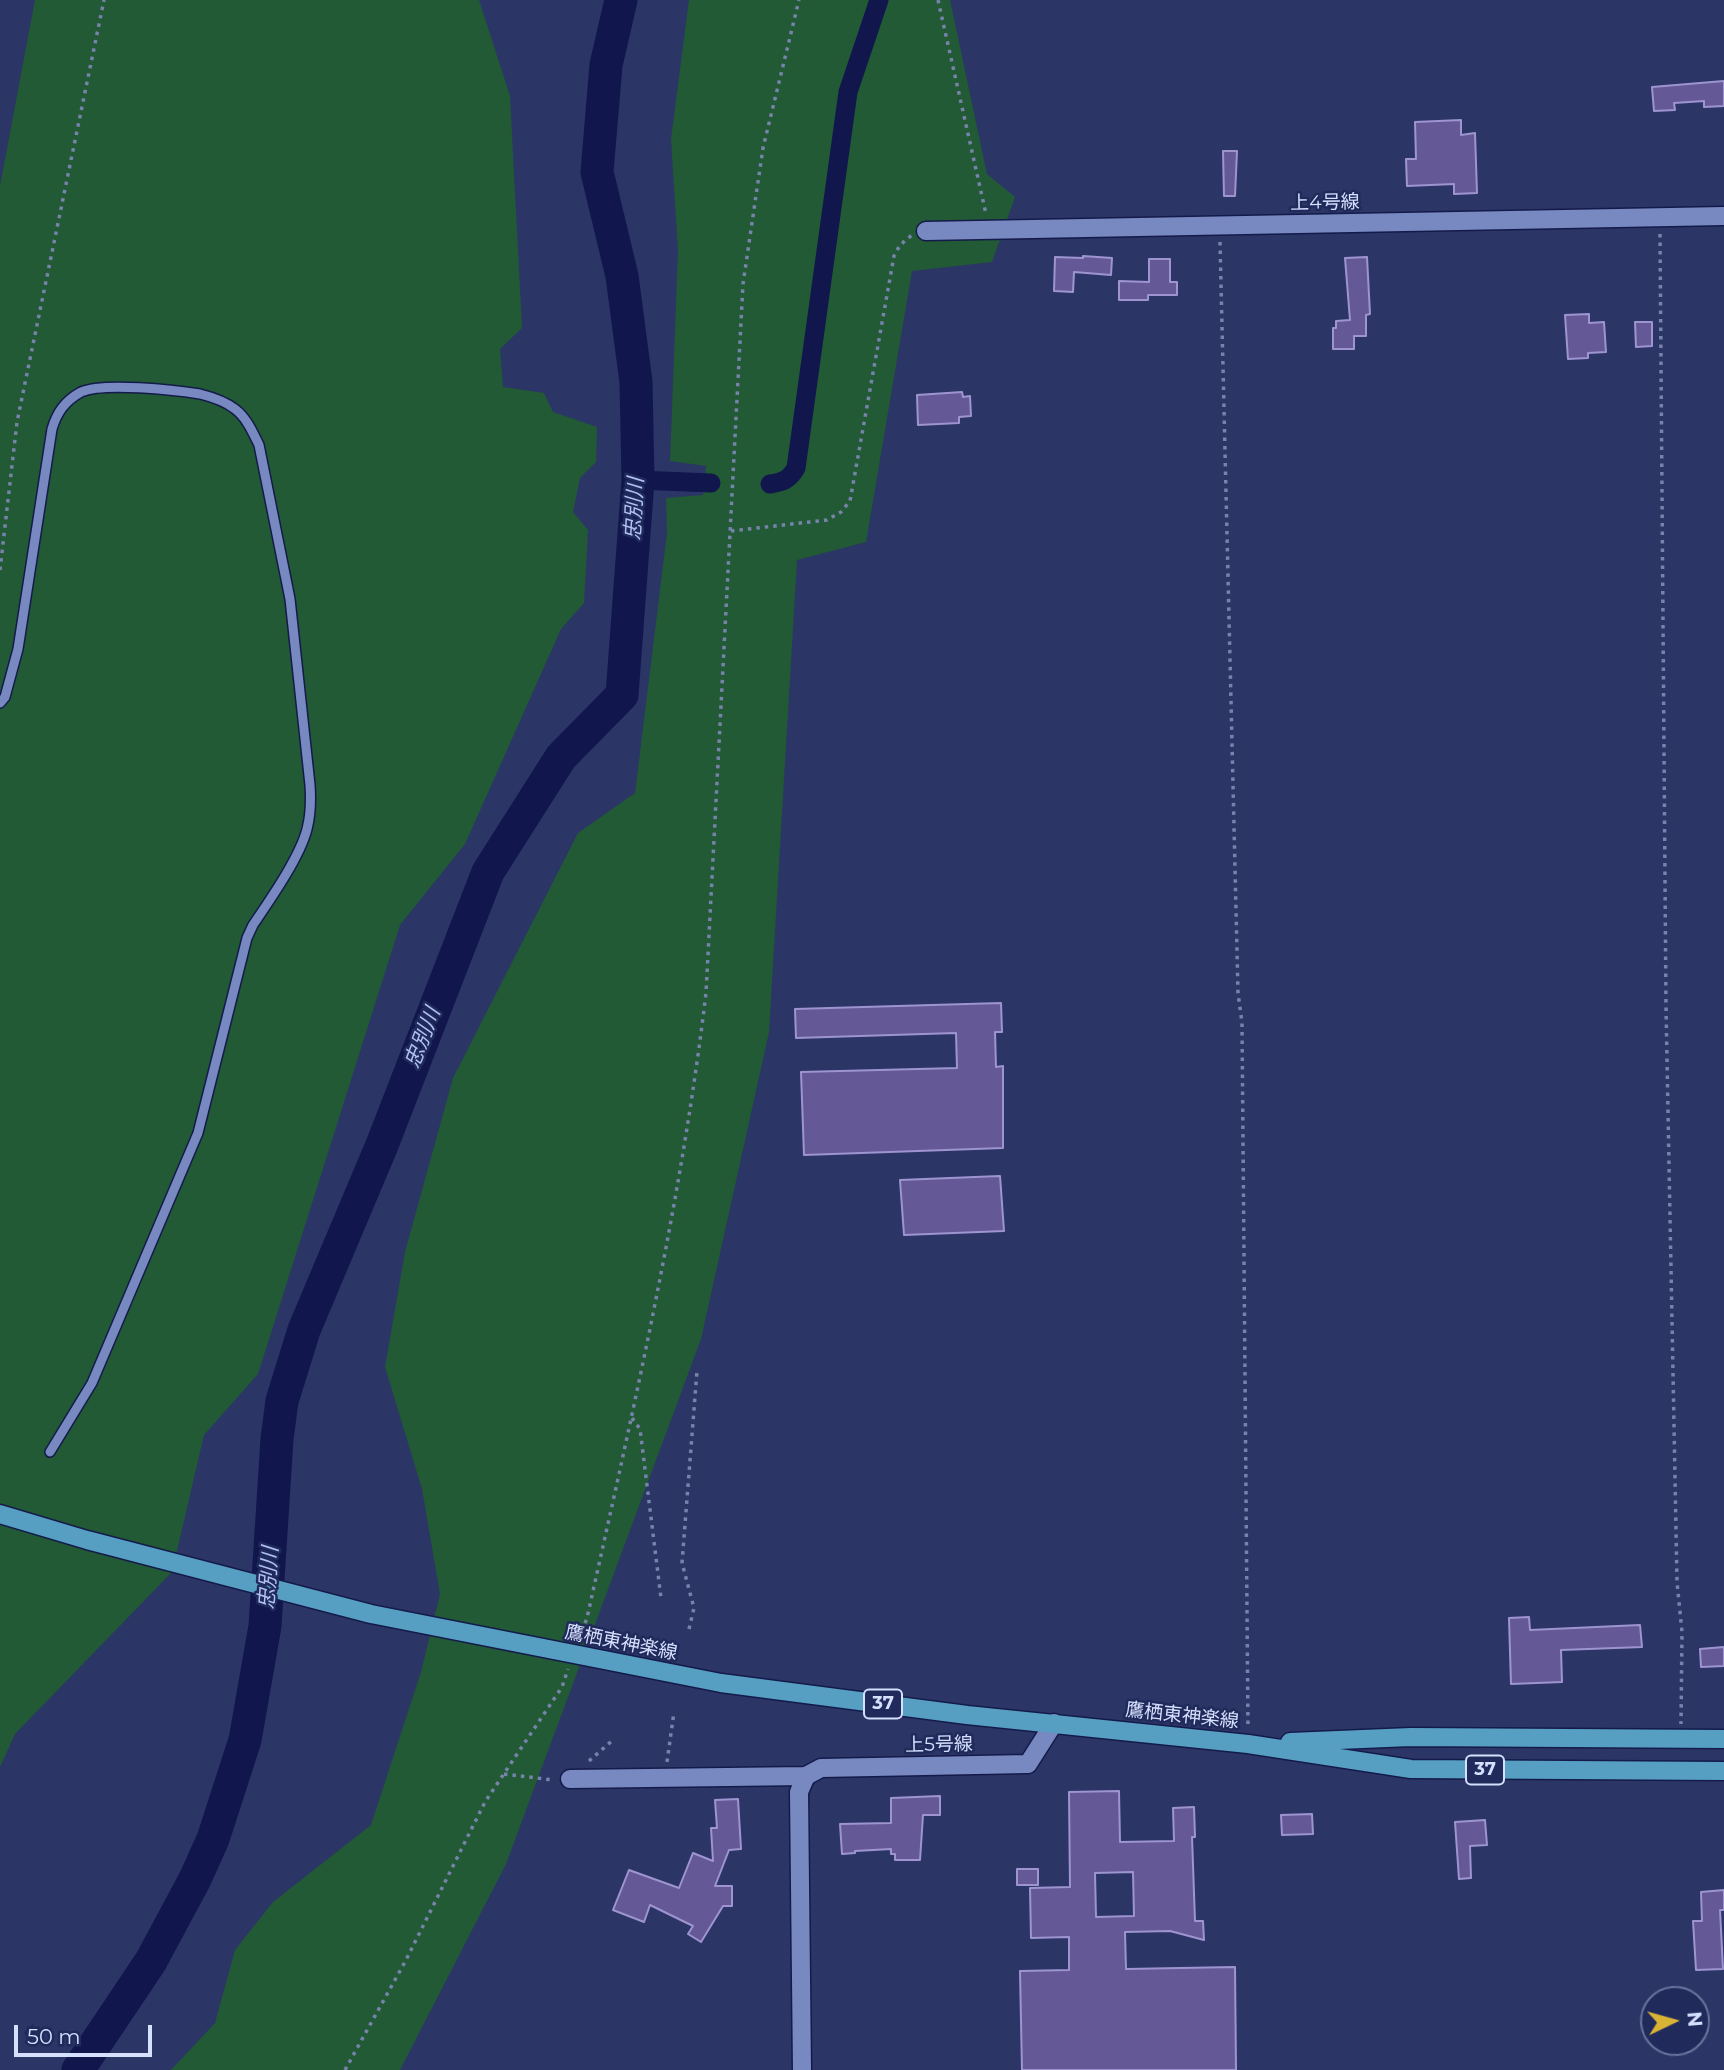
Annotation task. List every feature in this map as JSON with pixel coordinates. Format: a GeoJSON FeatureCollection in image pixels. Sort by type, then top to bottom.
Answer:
{"type":"FeatureCollection","features":[{"type":"Feature","properties":{"kind":"main road","name":"鷹栖東神楽線"},"geometry":{"type":"LineString","coordinates":[[0,1514],[87,1540],[371,1614],[722,1683],[967,1715],[1248,1744],[1411,1769],[1724,1771]]}},
{"type":"Feature","properties":{"kind":"main road","name":"鷹栖東神楽線"},"geometry":{"type":"LineString","coordinates":[[1248,1744],[1411,1737],[1724,1739]]}},
{"type":"Feature","properties":{"kind":"street","name":"上4号線"},"geometry":{"type":"LineString","coordinates":[[926,231],[1724,216]]}},
{"type":"Feature","properties":{"kind":"street","name":"上5号線"},"geometry":{"type":"LineString","coordinates":[[806,1776],[821,1768],[1028,1764],[1054,1723]]}},
{"type":"Feature","properties":{"kind":"street"},"geometry":{"type":"LineString","coordinates":[[570,1779],[806,1776],[799,1792],[802,2070]]}},
{"type":"Feature","properties":{"kind":"lane"},"geometry":{"type":"LineString","coordinates":[[0,704],[5,696],[18,649],[52,429],[57,414],[67,401],[94,388],[145,388],[202,395],[237,411],[248,424],[259,445],[290,599],[311,807],[302,843],[247,938],[198,1133],[92,1383],[50,1452]]}},
{"type":"Feature","properties":{"kind":"path"},"geometry":{"type":"LineString","coordinates":[[0,570],[17,422],[104,0]]}},
{"type":"Feature","properties":{"kind":"path"},"geometry":{"type":"LineString","coordinates":[[345,2070],[406,1960],[485,1802],[562,1687],[587,1619],[632,1418],[695,1088],[706,993],[743,284],[763,148],[799,0]]}},
{"type":"Feature","properties":{"kind":"path"},"geometry":{"type":"LineString","coordinates":[[938,0],[989,230]]}},
{"type":"Feature","properties":{"kind":"path"},"geometry":{"type":"LineString","coordinates":[[1659,218],[1666,1007],[1677,1583],[1682,1632],[1681,1740]]}},
{"type":"Feature","properties":{"kind":"path"},"geometry":{"type":"LineString","coordinates":[[1220,226],[1238,993],[1242,1023],[1248,1744]]}},
{"type":"Feature","properties":{"kind":"path"},"geometry":{"type":"LineString","coordinates":[[731,531],[827,520],[841,512],[849,501],[894,256],[909,236],[926,231]]}},
{"type":"Feature","properties":{"kind":"path"},"geometry":{"type":"LineString","coordinates":[[689,1629],[694,1608],[682,1563],[697,1371]]}},
{"type":"Feature","properties":{"kind":"path"},"geometry":{"type":"LineString","coordinates":[[632,1418],[640,1429],[661,1598]]}},
{"type":"Feature","properties":{"kind":"path"},"geometry":{"type":"LineString","coordinates":[[665,1778],[674,1712]]}},
{"type":"Feature","properties":{"kind":"green space"},"geometry":{"type":"Polygon","coordinates":[[[35,0],[479,0],[510,96],[522,328],[500,349],[503,387],[544,393],[553,412],[597,427],[596,462],[580,478],[573,512],[588,530],[584,603],[561,629],[465,844],[400,925],[258,1374],[204,1435],[172,1572],[15,1734],[0,1767],[0,186],[35,0]]]}},
{"type":"Feature","properties":{"kind":"green space"},"geometry":{"type":"Polygon","coordinates":[[[689,0],[950,0],[987,174],[1015,197],[992,262],[912,271],[866,542],[797,560],[769,1032],[701,1339],[506,1864],[400,2070],[171,2070],[215,2023],[235,1950],[273,1902],[371,1825],[421,1672],[440,1594],[422,1489],[385,1367],[405,1252],[453,1078],[578,833],[635,793],[667,533],[666,498],[703,495],[706,466],[670,461],[678,251],[671,139],[689,0]]]}},
{"type":"Feature","properties":{"kind":"building"},"geometry":{"type":"Polygon","coordinates":[[[1724,81],[1724,106],[1704,107],[1704,101],[1674,103],[1675,110],[1654,111],[1652,87],[1724,81]]]}},
{"type":"Feature","properties":{"kind":"building"},"geometry":{"type":"Polygon","coordinates":[[[1461,120],[1461,135],[1475,133],[1477,193],[1454,194],[1454,184],[1407,186],[1406,159],[1416,159],[1415,122],[1461,120]]]}},
{"type":"Feature","properties":{"kind":"building"},"geometry":{"type":"Polygon","coordinates":[[[1223,151],[1237,151],[1235,196],[1224,196],[1223,151]]]}},
{"type":"Feature","properties":{"kind":"building"},"geometry":{"type":"Polygon","coordinates":[[[1055,257],[1112,258],[1111,275],[1074,272],[1073,292],[1054,291],[1055,257]]]}},
{"type":"Feature","properties":{"kind":"building"},"geometry":{"type":"Polygon","coordinates":[[[1367,257],[1370,314],[1366,315],[1366,336],[1354,336],[1354,349],[1333,349],[1333,328],[1336,328],[1336,321],[1350,320],[1345,258],[1367,257]]]}},
{"type":"Feature","properties":{"kind":"building"},"geometry":{"type":"Polygon","coordinates":[[[1149,259],[1170,259],[1170,282],[1177,282],[1177,295],[1148,295],[1148,300],[1119,300],[1119,281],[1149,282],[1149,259]]]}},
{"type":"Feature","properties":{"kind":"building"},"geometry":{"type":"Polygon","coordinates":[[[1589,314],[1589,323],[1604,322],[1606,352],[1588,353],[1588,358],[1568,359],[1565,315],[1589,314]]]}},
{"type":"Feature","properties":{"kind":"building"},"geometry":{"type":"Polygon","coordinates":[[[1635,322],[1652,322],[1652,346],[1636,347],[1635,322]]]}},
{"type":"Feature","properties":{"kind":"building"},"geometry":{"type":"Polygon","coordinates":[[[962,392],[963,397],[970,396],[971,416],[959,417],[959,423],[918,425],[917,395],[962,392]]]}},
{"type":"Feature","properties":{"kind":"building"},"geometry":{"type":"Polygon","coordinates":[[[1001,1003],[1002,1032],[995,1032],[996,1067],[1003,1066],[1003,1148],[804,1155],[801,1072],[957,1068],[956,1033],[796,1038],[795,1009],[1001,1003]]]}},
{"type":"Feature","properties":{"kind":"building"},"geometry":{"type":"Polygon","coordinates":[[[1000,1176],[1004,1231],[904,1235],[900,1180],[1000,1176]]]}},
{"type":"Feature","properties":{"kind":"building"},"geometry":{"type":"Polygon","coordinates":[[[1529,1617],[1530,1630],[1640,1625],[1642,1647],[1561,1650],[1562,1682],[1511,1684],[1509,1618],[1529,1617]]]}},
{"type":"Feature","properties":{"kind":"building"},"geometry":{"type":"Polygon","coordinates":[[[1724,1647],[1724,1666],[1701,1667],[1700,1649],[1724,1647]]]}},
{"type":"Feature","properties":{"kind":"building"},"geometry":{"type":"Polygon","coordinates":[[[1119,1791],[1120,1842],[1174,1841],[1173,1808],[1194,1807],[1195,1837],[1192,1837],[1195,1921],[1203,1921],[1204,1940],[1170,1931],[1125,1932],[1126,1969],[1235,1967],[1236,2070],[1022,2070],[1020,1971],[1069,1970],[1069,1937],[1031,1938],[1030,1888],[1070,1887],[1069,1792],[1119,1791]],[[1133,1872],[1095,1873],[1096,1917],[1134,1916],[1133,1872]]]}},
{"type":"Feature","properties":{"kind":"building"},"geometry":{"type":"Polygon","coordinates":[[[940,1796],[940,1815],[923,1815],[920,1860],[895,1860],[891,1849],[842,1854],[840,1824],[891,1823],[891,1798],[940,1796]]]}},
{"type":"Feature","properties":{"kind":"building"},"geometry":{"type":"Polygon","coordinates":[[[738,1799],[741,1849],[729,1850],[715,1886],[732,1886],[732,1906],[723,1906],[701,1942],[688,1934],[693,1926],[650,1905],[644,1922],[613,1910],[629,1870],[679,1888],[693,1853],[713,1861],[711,1828],[717,1828],[715,1800],[738,1799]]]}},
{"type":"Feature","properties":{"kind":"building"},"geometry":{"type":"Polygon","coordinates":[[[1312,1814],[1313,1834],[1282,1835],[1281,1815],[1312,1814]]]}},
{"type":"Feature","properties":{"kind":"building"},"geometry":{"type":"Polygon","coordinates":[[[1485,1820],[1487,1845],[1470,1846],[1471,1878],[1459,1879],[1455,1822],[1485,1820]]]}},
{"type":"Feature","properties":{"kind":"building"},"geometry":{"type":"Polygon","coordinates":[[[1017,1869],[1038,1869],[1038,1885],[1017,1885],[1017,1869]]]}},
{"type":"Feature","properties":{"kind":"building"},"geometry":{"type":"Polygon","coordinates":[[[1724,1890],[1724,1910],[1720,1910],[1723,1969],[1696,1970],[1693,1921],[1702,1921],[1701,1892],[1724,1890]]]}},
{"type":"Feature","properties":{"kind":"waterway","name":"忠別川"},"geometry":{"type":"LineString","coordinates":[[78,2070],[151,1961],[195,1879],[213,1839],[245,1740],[265,1626],[277,1439],[282,1401],[304,1330],[382,1145],[488,872],[561,757],[622,695],[638,480],[636,382],[622,276],[597,172],[606,65],[621,0]]}},
{"type":"Feature","properties":{"kind":"waterway"},"geometry":{"type":"LineString","coordinates":[[770,484],[785,480],[796,468],[848,92],[879,0]]}},
{"type":"Feature","properties":{"kind":"waterway"},"geometry":{"type":"LineString","coordinates":[[638,480],[711,483]]}}]}
